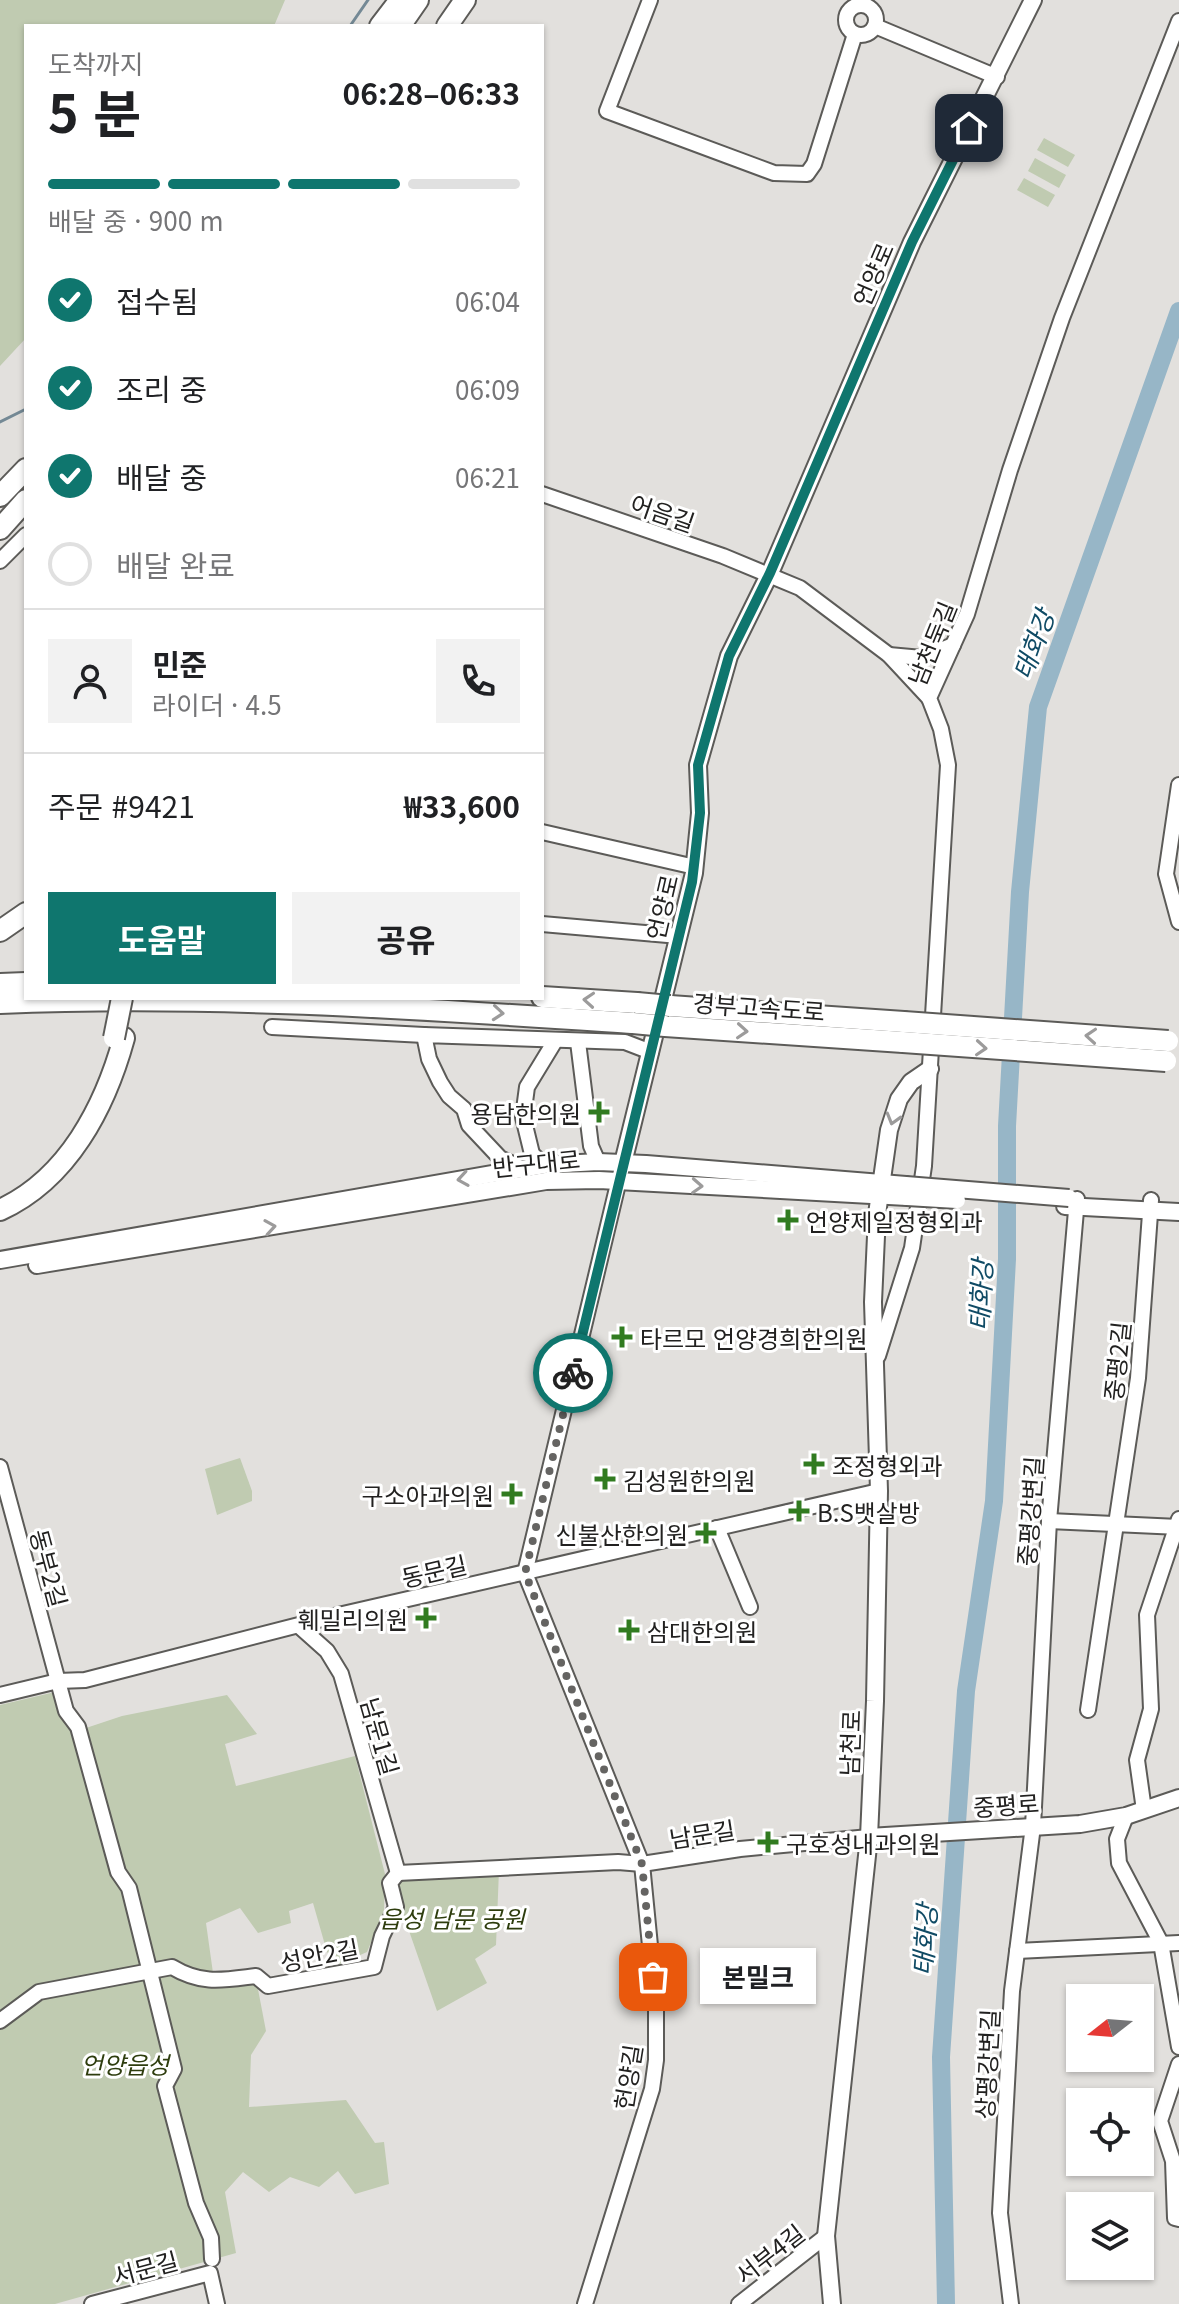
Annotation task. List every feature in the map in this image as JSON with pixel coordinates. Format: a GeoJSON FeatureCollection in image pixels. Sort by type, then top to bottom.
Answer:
{"type":"FeatureCollection","features":[{"type":"Feature","properties":{"kind":"highway"},"geometry":{"type":"LineString","coordinates":[[382,24],[400,0]]}},
{"type":"Feature","properties":{"kind":"highway"},"geometry":{"type":"LineString","coordinates":[[401,24],[418,0]]}},
{"type":"Feature","properties":{"kind":"highway"},"geometry":{"type":"LineString","coordinates":[[448,24],[465,0]]}},
{"type":"Feature","properties":{"kind":"highway"},"geometry":{"type":"LineString","coordinates":[[463,24],[481,0]]}},
{"type":"Feature","properties":{"kind":"highway"},"geometry":{"type":"LineString","coordinates":[[0,496],[24,471]]}},
{"type":"Feature","properties":{"kind":"highway"},"geometry":{"type":"LineString","coordinates":[[0,529],[24,502]]}},
{"type":"Feature","properties":{"kind":"highway"},"geometry":{"type":"LineString","coordinates":[[0,931],[24,914]]}},
{"type":"Feature","properties":{"kind":"highway"},"geometry":{"type":"LineString","coordinates":[[0,984],[24,983]]}},
{"type":"Feature","properties":{"kind":"highway","name":"경부고속도로"},"geometry":{"type":"LineString","coordinates":[[544,997],[635,1013]]}},
{"type":"Feature","properties":{"kind":"highway","name":"경부고속도로"},"geometry":{"type":"LineString","coordinates":[[0,1003],[102,1000],[308,1003],[635,1013],[1173,1051]]}},
{"type":"Feature","properties":{"kind":"highway"},"geometry":{"type":"LineString","coordinates":[[0,1196],[38,1170],[66,1139],[119,1038],[122,1000]]}},
{"type":"Feature","properties":{"kind":"highway"},"geometry":{"type":"LineString","coordinates":[[0,1210],[40,1184],[78,1142],[104,1096],[132,1000]]}},
{"type":"Feature","properties":{"kind":"main road","name":"언양로"},"geometry":{"type":"LineString","coordinates":[[623,1163],[695,867],[700,813],[698,765],[729,656],[770,573],[912,242],[1033,0]]}},
{"type":"Feature","properties":{"kind":"main road","name":"남천로"},"geometry":{"type":"LineString","coordinates":[[832,2304],[826,2236],[869,1837],[879,1491],[878,1356],[873,1302],[880,1189],[899,1099],[911,1082],[930,1069]]}},
{"type":"Feature","properties":{"kind":"main road","name":"반구대로"},"geometry":{"type":"LineString","coordinates":[[0,1260],[544,1165],[598,1162],[880,1189],[1072,1202]]}},
{"type":"Feature","properties":{"kind":"main road","name":"반구대로"},"geometry":{"type":"LineString","coordinates":[[0,1271],[546,1181],[880,1189]]}},
{"type":"Feature","properties":{"kind":"main road"},"geometry":{"type":"LineString","coordinates":[[1072,1202],[1150,1205],[1179,1201]]}},
{"type":"Feature","properties":{"kind":"main road"},"geometry":{"type":"LineString","coordinates":[[1150,1205],[1179,1212]]}},
{"type":"Feature","properties":{"kind":"main road","name":"중평로"},"geometry":{"type":"LineString","coordinates":[[869,1837],[1080,1824],[1126,1816],[1179,1798]]}},
{"type":"Feature","properties":{"kind":"street"},"geometry":{"type":"LineString","coordinates":[[650,0],[607,111],[774,173],[807,174],[814,164],[855,34]]}},
{"type":"Feature","properties":{"kind":"street"},"geometry":{"type":"LineString","coordinates":[[855,34],[846,20],[849,11],[857,5],[866,6],[873,12],[875,26]]}},
{"type":"Feature","properties":{"kind":"street","name":"남천둑길"},"geometry":{"type":"LineString","coordinates":[[878,1356],[912,1248],[924,1166],[948,765],[941,729],[929,698],[967,614],[1010,470],[1062,318],[1179,21]]}},
{"type":"Feature","properties":{"kind":"street"},"geometry":{"type":"LineString","coordinates":[[855,34],[868,33],[875,26]]}},
{"type":"Feature","properties":{"kind":"street"},"geometry":{"type":"LineString","coordinates":[[875,26],[997,77]]}},
{"type":"Feature","properties":{"kind":"street","name":"어음길"},"geometry":{"type":"LineString","coordinates":[[544,495],[770,573]]}},
{"type":"Feature","properties":{"kind":"street"},"geometry":{"type":"LineString","coordinates":[[0,561],[24,537]]}},
{"type":"Feature","properties":{"kind":"street"},"geometry":{"type":"LineString","coordinates":[[770,573],[800,588],[889,655],[929,698]]}},
{"type":"Feature","properties":{"kind":"street"},"geometry":{"type":"LineString","coordinates":[[889,655],[922,658],[954,645]]}},
{"type":"Feature","properties":{"kind":"street"},"geometry":{"type":"LineString","coordinates":[[1179,785],[1166,874],[1179,922]]}},
{"type":"Feature","properties":{"kind":"street"},"geometry":{"type":"LineString","coordinates":[[544,832],[695,867]]}},
{"type":"Feature","properties":{"kind":"street"},"geometry":{"type":"LineString","coordinates":[[544,924],[679,936]]}},
{"type":"Feature","properties":{"kind":"street"},"geometry":{"type":"LineString","coordinates":[[272,1027],[633,1042],[651,1052]]}},
{"type":"Feature","properties":{"kind":"street"},"geometry":{"type":"LineString","coordinates":[[424,1035],[429,1059],[440,1082],[449,1096],[464,1109],[469,1125],[500,1158],[523,1169]]}},
{"type":"Feature","properties":{"kind":"street"},"geometry":{"type":"LineString","coordinates":[[544,1165],[532,1154],[524,1110],[527,1087],[555,1041]]}},
{"type":"Feature","properties":{"kind":"street"},"geometry":{"type":"LineString","coordinates":[[578,1042],[591,1146],[598,1162]]}},
{"type":"Feature","properties":{"kind":"street"},"geometry":{"type":"LineString","coordinates":[[525,1573],[623,1163]]}},
{"type":"Feature","properties":{"kind":"street","name":"중평강변길"},"geometry":{"type":"LineString","coordinates":[[1027,1827],[1072,1202]]}},
{"type":"Feature","properties":{"kind":"street","name":"중평2길"},"geometry":{"type":"LineString","coordinates":[[1088,1710],[1138,1378],[1150,1205]]}},
{"type":"Feature","properties":{"kind":"street","name":"동부2길"},"geometry":{"type":"LineString","coordinates":[[0,1467],[66,1711],[78,1727],[118,1872],[129,1888],[174,2069],[165,2086],[196,2203],[211,2238],[211,2266],[217,2304]]}},
{"type":"Feature","properties":{"kind":"street","name":"동문길"},"geometry":{"type":"LineString","coordinates":[[0,1695],[58,1681],[85,1680],[299,1626],[879,1491]]}},
{"type":"Feature","properties":{"kind":"street"},"geometry":{"type":"LineString","coordinates":[[1049,1521],[1179,1524],[1147,1615],[1151,1709],[1137,1760],[1144,1810]]}},
{"type":"Feature","properties":{"kind":"street"},"geometry":{"type":"LineString","coordinates":[[717,1528],[750,1607]]}},
{"type":"Feature","properties":{"kind":"street","name":"헌양길"},"geometry":{"type":"LineString","coordinates":[[525,1573],[642,1864],[656,2007],[656,2060],[644,2118],[585,2304]]}},
{"type":"Feature","properties":{"kind":"street","name":"남문1길"},"geometry":{"type":"LineString","coordinates":[[299,1626],[327,1651],[341,1674],[398,1873]]}},
{"type":"Feature","properties":{"kind":"street"},"geometry":{"type":"LineString","coordinates":[[1126,1816],[1117,1839],[1119,1863],[1161,1943],[1179,2047]]}},
{"type":"Feature","properties":{"kind":"street","name":"상평강변길"},"geometry":{"type":"LineString","coordinates":[[1011,2304],[1000,2213],[1027,1827]]}},
{"type":"Feature","properties":{"kind":"street","name":"남문길"},"geometry":{"type":"LineString","coordinates":[[398,1873],[618,1862],[642,1864],[740,1849],[869,1837]]}},
{"type":"Feature","properties":{"kind":"street","name":"성안2길"},"geometry":{"type":"LineString","coordinates":[[0,2021],[39,1992],[83,1981],[172,1967],[191,1978],[214,1982],[256,1976],[268,1986],[374,1967],[382,1936],[396,1907],[390,1883],[398,1873]]}},
{"type":"Feature","properties":{"kind":"street"},"geometry":{"type":"LineString","coordinates":[[1017,1951],[1179,1943]]}},
{"type":"Feature","properties":{"kind":"street"},"geometry":{"type":"LineString","coordinates":[[1179,2064],[1160,2121],[1173,2161],[1175,2218],[1179,2219]]}},
{"type":"Feature","properties":{"kind":"street","name":"서부4길"},"geometry":{"type":"LineString","coordinates":[[739,2304],[826,2236]]}},
{"type":"Feature","properties":{"kind":"street","name":"서문길"},"geometry":{"type":"LineString","coordinates":[[92,2304],[211,2266]]}},
{"type":"Feature","properties":{"kind":"green space"},"geometry":{"type":"Polygon","coordinates":[[[0,0],[285,0],[275,24],[24,24],[24,340],[0,366],[0,0]]]}},
{"type":"Feature","properties":{"kind":"green space"},"geometry":{"type":"Polygon","coordinates":[[[1044,138],[1075,155],[1068,167],[1037,150],[1044,138]]]}},
{"type":"Feature","properties":{"kind":"green space"},"geometry":{"type":"Polygon","coordinates":[[[1035,158],[1066,175],[1059,188],[1028,171],[1035,158]]]}},
{"type":"Feature","properties":{"kind":"green space"},"geometry":{"type":"Polygon","coordinates":[[[1024,178],[1055,195],[1048,207],[1017,190],[1024,178]]]}},
{"type":"Feature","properties":{"kind":"green space"},"geometry":{"type":"Polygon","coordinates":[[[240,1458],[252,1491],[252,1501],[217,1515],[205,1469],[240,1458]]]}},
{"type":"Feature","properties":{"kind":"green space","name":"언양읍성"},"geometry":{"type":"Polygon","coordinates":[[[55,1692],[65,1725],[74,1732],[122,1716],[227,1695],[257,1734],[225,1744],[236,1786],[355,1756],[385,1874],[384,1911],[367,1952],[340,1964],[327,1952],[313,1903],[289,1911],[291,1923],[258,1933],[240,1908],[206,1923],[213,1973],[257,1984],[266,2031],[251,2055],[249,2107],[346,2100],[375,2143],[384,2142],[389,2184],[355,2194],[338,2171],[319,2187],[290,2177],[269,2192],[243,2172],[225,2192],[236,2253],[55,2304],[0,2304],[0,1705],[55,1692]]]}},
{"type":"Feature","properties":{"kind":"green space","name":"읍성 남문 공원"},"geometry":{"type":"Polygon","coordinates":[[[499,1870],[496,1945],[475,1959],[487,1983],[437,2011],[393,1885],[401,1876],[499,1870]]]}},
{"type":"Feature","properties":{"kind":"waterway"},"geometry":{"type":"LineString","coordinates":[[351,24],[368,0]]}},
{"type":"Feature","properties":{"kind":"waterway","name":"태화강"},"geometry":{"type":"LineString","coordinates":[[946,2304],[941,2057],[966,1691],[994,1501],[1007,1259],[1007,1126],[1020,892],[1038,707],[1179,311]]}},
{"type":"Feature","properties":{"kind":"waterway"},"geometry":{"type":"LineString","coordinates":[[0,422],[24,410]]}},
{"type":"Feature","properties":{"kind":"way so far"},"geometry":{"type":"LineString","coordinates":[[573,1373],[525,1573],[642,1864],[653,1977]]}},
{"type":"Feature","properties":{"kind":"place","name":"용담한의원"},"geometry":{"type":"Point","coordinates":[599,1112]}},
{"type":"Feature","properties":{"kind":"place","name":"언양제일정형외과"},"geometry":{"type":"Point","coordinates":[788,1220]}},
{"type":"Feature","properties":{"kind":"place","name":"타르모 언양경희한의원"},"geometry":{"type":"Point","coordinates":[622,1337]}},
{"type":"Feature","properties":{"kind":"place","name":"조정형외과"},"geometry":{"type":"Point","coordinates":[814,1464]}},
{"type":"Feature","properties":{"kind":"place","name":"김성원한의원"},"geometry":{"type":"Point","coordinates":[605,1479]}},
{"type":"Feature","properties":{"kind":"place","name":"구소아과의원"},"geometry":{"type":"Point","coordinates":[512,1494]}},
{"type":"Feature","properties":{"kind":"place","name":"B.S뱃살방"},"geometry":{"type":"Point","coordinates":[799,1511]}},
{"type":"Feature","properties":{"kind":"place","name":"신불산한의원"},"geometry":{"type":"Point","coordinates":[706,1533]}},
{"type":"Feature","properties":{"kind":"place","name":"훼밀리의원"},"geometry":{"type":"Point","coordinates":[426,1618]}},
{"type":"Feature","properties":{"kind":"place","name":"삼대한의원"},"geometry":{"type":"Point","coordinates":[629,1630]}},
{"type":"Feature","properties":{"kind":"place","name":"구호성내과의원"},"geometry":{"type":"Point","coordinates":[768,1842]}},
{"type":"Feature","properties":{"kind":"place","name":"본밀크"},"geometry":{"type":"Point","coordinates":[653,1977]}},
{"type":"Feature","properties":{"kind":"route"},"geometry":{"type":"LineString","coordinates":[[573,1373],[694,873],[700,813],[698,765],[729,656],[770,573],[912,242],[969,128]]}}]}
